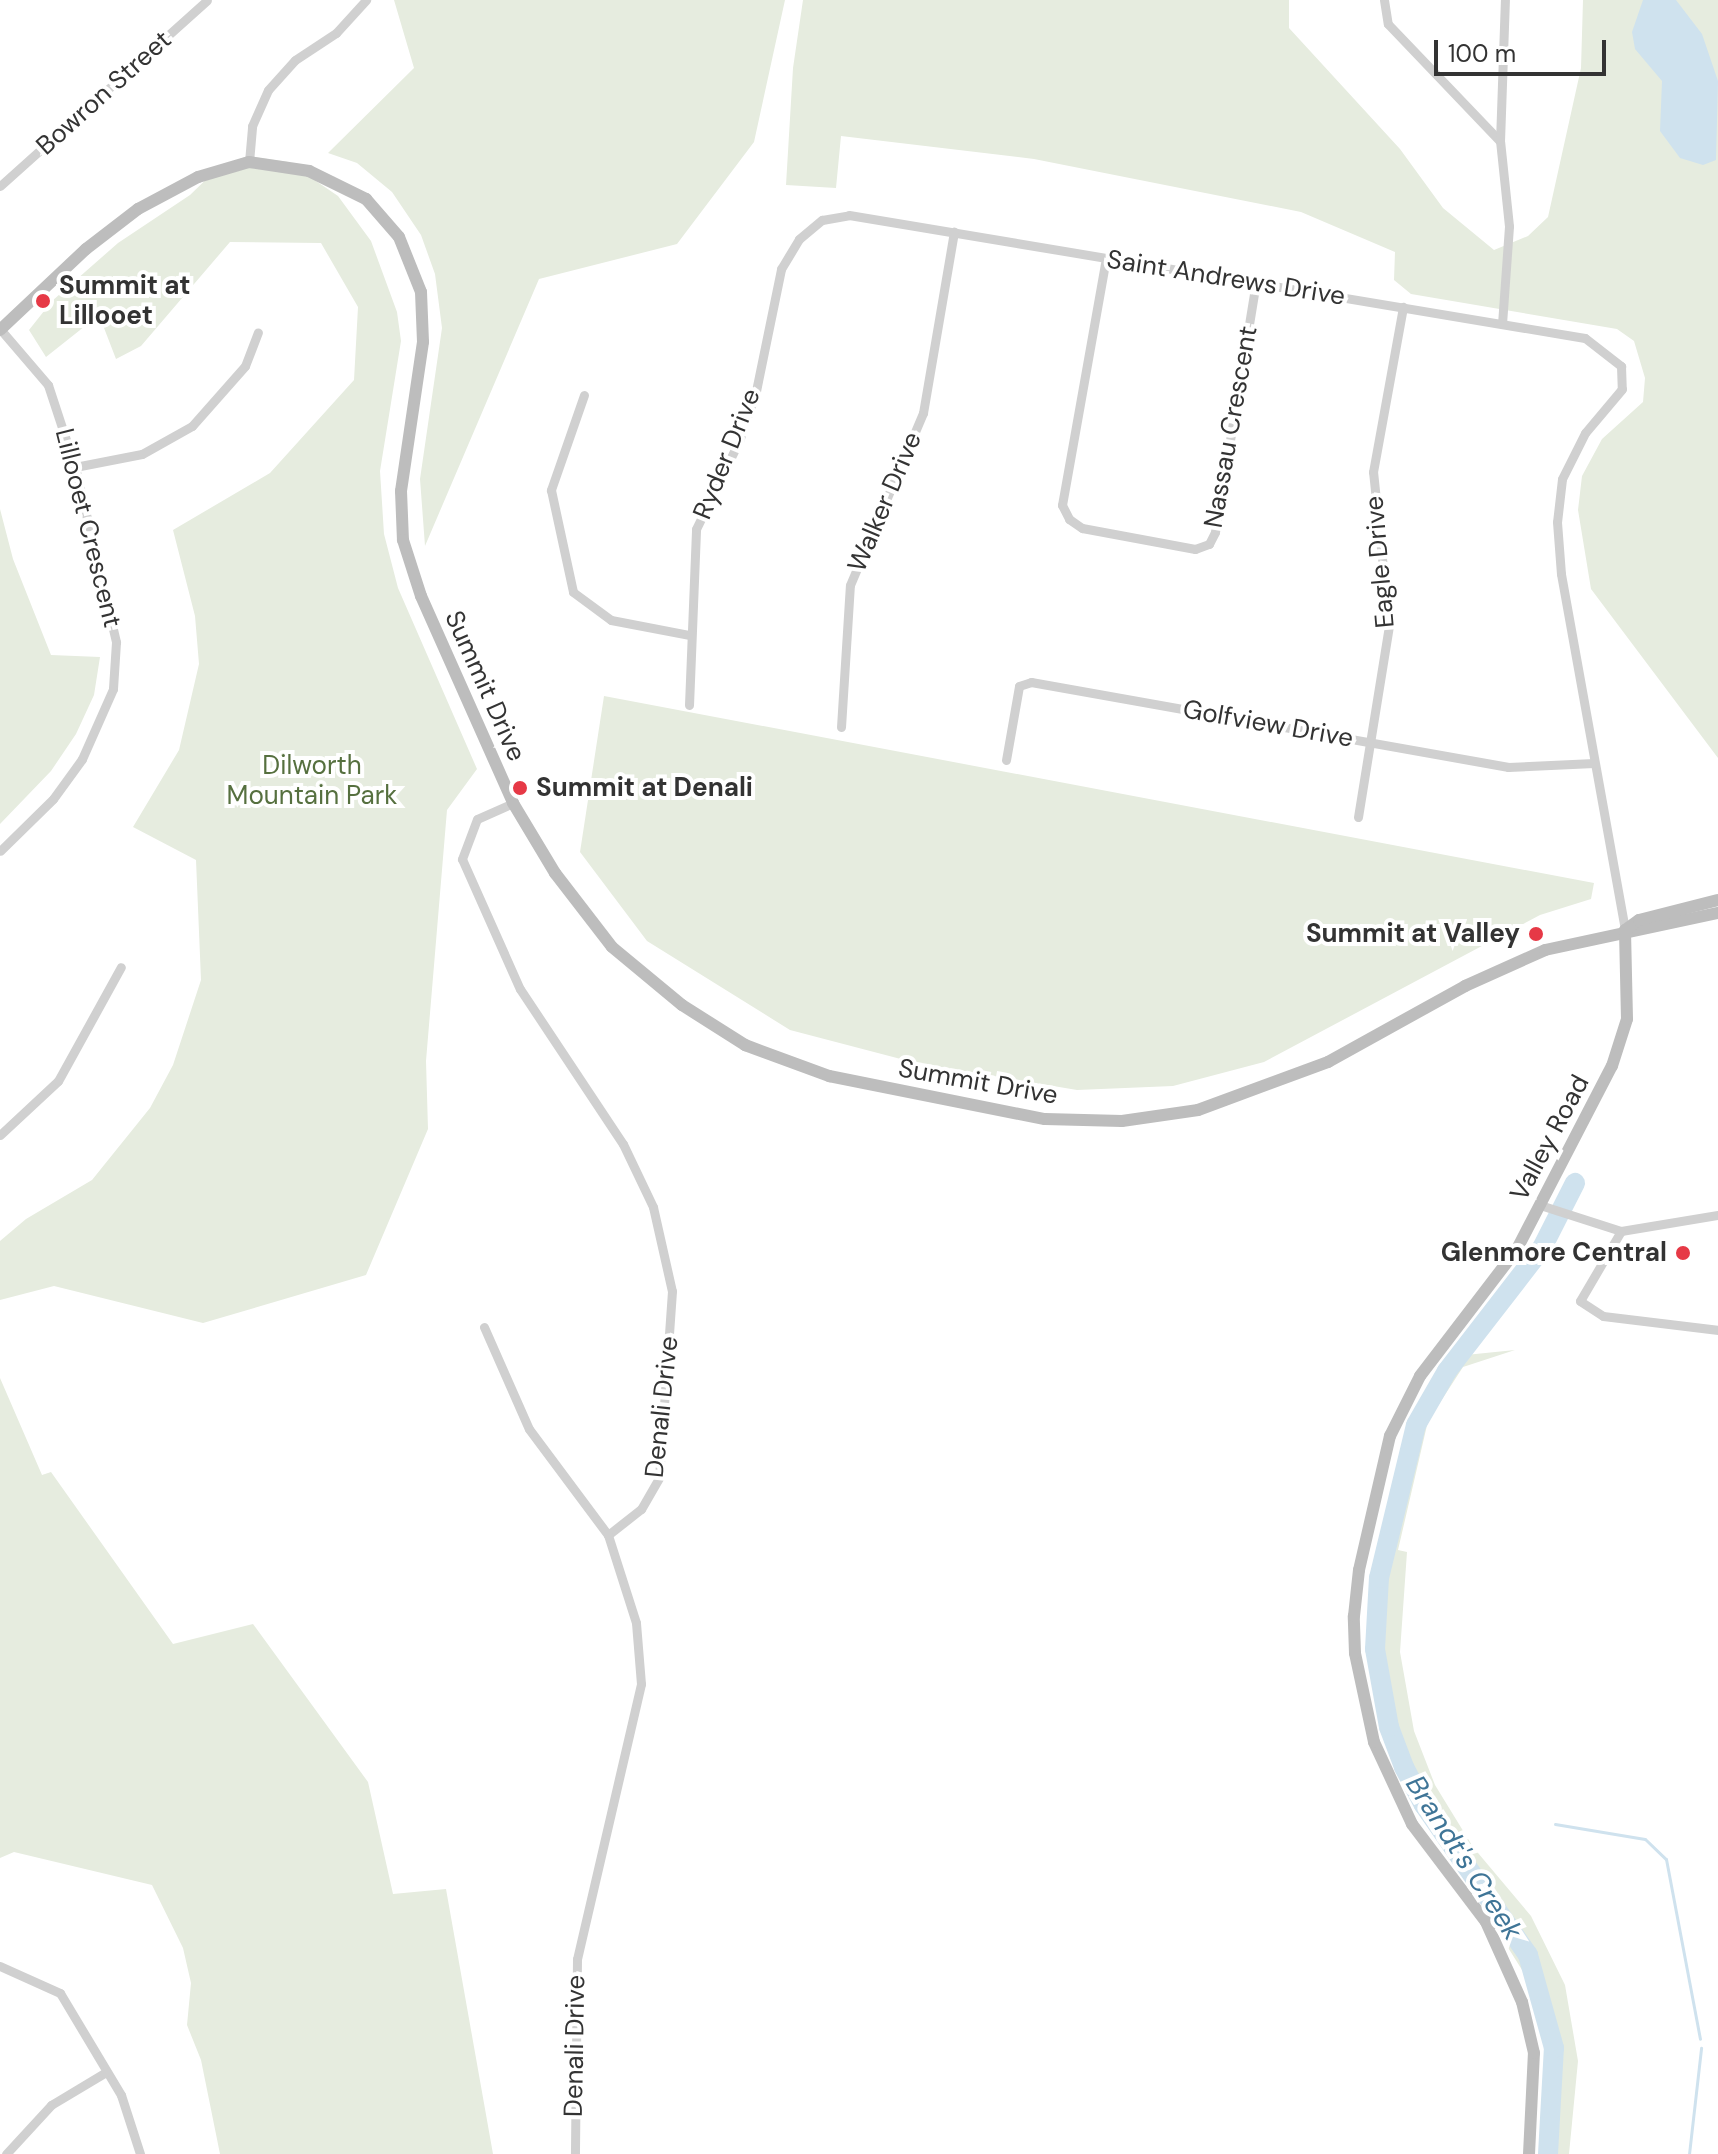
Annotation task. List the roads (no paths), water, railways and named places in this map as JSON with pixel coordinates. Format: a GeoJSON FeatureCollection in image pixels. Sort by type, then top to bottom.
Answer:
{"type":"FeatureCollection","features":[{"type":"Feature","properties":{"kind":"street","name":"Bowron Street"},"geometry":{"type":"LineString","coordinates":[[0,186],[207,0]]}},
{"type":"Feature","properties":{"kind":"street"},"geometry":{"type":"LineString","coordinates":[[249,162],[252,126],[268,90],[295,60],[336,33],[366,0]]}},
{"type":"Feature","properties":{"kind":"street"},"geometry":{"type":"LineString","coordinates":[[1384,0],[1388,24],[1500,141]]}},
{"type":"Feature","properties":{"kind":"street"},"geometry":{"type":"LineString","coordinates":[[1502,324],[1509,226],[1500,141],[1505,0]]}},
{"type":"Feature","properties":{"kind":"street","name":"Summit Drive"},"geometry":{"type":"LineString","coordinates":[[0,330],[86,249],[138,209],[198,177],[249,162],[309,171],[366,199],[399,237],[421,292],[423,342],[401,491],[403,540],[421,596],[513,803],[555,873],[612,947],[682,1005],[745,1045],[829,1076],[1045,1119],[1122,1121],[1198,1110],[1264,1090],[1328,1062],[1478,980],[1545,950],[1625,930],[1643,931],[1718,913]]}},
{"type":"Feature","properties":{"kind":"street","name":"Saint Andrews Drive"},"geometry":{"type":"LineString","coordinates":[[822,220],[849,215],[1585,338],[1621,366]]}},
{"type":"Feature","properties":{"kind":"street","name":"Ryder Drive"},"geometry":{"type":"LineString","coordinates":[[689,705],[689,635],[696,529],[739,441],[756,391],[781,269],[799,239],[822,220]]}},
{"type":"Feature","properties":{"kind":"street","name":"Walker Drive"},"geometry":{"type":"LineString","coordinates":[[841,727],[850,585],[865,541],[910,454],[923,413],[954,232]]}},
{"type":"Feature","properties":{"kind":"street","name":"Nassau Crescent"},"geometry":{"type":"LineString","coordinates":[[1106,258],[1062,505],[1069,519],[1082,528],[1195,549],[1209,544],[1215,532],[1256,282]]}},
{"type":"Feature","properties":{"kind":"street","name":"Eagle Drive"},"geometry":{"type":"LineString","coordinates":[[1358,817],[1389,626],[1373,472],[1403,307]]}},
{"type":"Feature","properties":{"kind":"street","name":"Lillooet Crescent"},"geometry":{"type":"LineString","coordinates":[[0,330],[48,385],[75,467],[116,642],[113,689],[82,759],[53,799],[0,851]]}},
{"type":"Feature","properties":{"kind":"street"},"geometry":{"type":"LineString","coordinates":[[75,467],[142,454],[192,426],[245,366],[258,332]]}},
{"type":"Feature","properties":{"kind":"street","name":"Valley Road"},"geometry":{"type":"LineString","coordinates":[[1529,2154],[1534,2053],[1522,2002],[1486,1922],[1412,1824],[1374,1742],[1355,1653],[1354,1616],[1359,1570],[1390,1436],[1420,1376],[1491,1288],[1540,1205],[1616,1054],[1627,1019],[1625,930],[1594,763],[1557,522],[1562,479],[1585,433],[1622,389],[1621,366]]}},
{"type":"Feature","properties":{"kind":"street"},"geometry":{"type":"LineString","coordinates":[[584,395],[551,490],[573,592],[611,620],[689,635]]}},
{"type":"Feature","properties":{"kind":"street","name":"Golfview Drive"},"geometry":{"type":"LineString","coordinates":[[1006,760],[1019,686],[1031,682],[1508,767],[1594,763]]}},
{"type":"Feature","properties":{"kind":"street","name":"Denali Drive"},"geometry":{"type":"LineString","coordinates":[[513,803],[477,819],[462,859],[520,989],[623,1144],[653,1207],[672,1291],[659,1478],[641,1509],[608,1535],[636,1623],[641,1684],[577,1959],[575,2154]]}},
{"type":"Feature","properties":{"kind":"street","name":"Summit Drive"},"geometry":{"type":"LineString","coordinates":[[1625,930],[1639,920],[1718,900]]}},
{"type":"Feature","properties":{"kind":"street"},"geometry":{"type":"LineString","coordinates":[[0,1135],[58,1081],[121,967]]}},
{"type":"Feature","properties":{"kind":"street"},"geometry":{"type":"LineString","coordinates":[[1540,1205],[1621,1231],[1718,1215]]}},
{"type":"Feature","properties":{"kind":"street"},"geometry":{"type":"LineString","coordinates":[[1621,1231],[1580,1301],[1603,1316],[1718,1330]]}},
{"type":"Feature","properties":{"kind":"street"},"geometry":{"type":"LineString","coordinates":[[484,1327],[529,1429],[608,1535]]}},
{"type":"Feature","properties":{"kind":"street"},"geometry":{"type":"LineString","coordinates":[[0,1966],[60,1993],[121,2095],[140,2154]]}},
{"type":"Feature","properties":{"kind":"street"},"geometry":{"type":"LineString","coordinates":[[6,2154],[51,2105],[106,2072]]}},
{"type":"Feature","properties":{"kind":"water"},"geometry":{"type":"Polygon","coordinates":[[[1643,0],[1676,0],[1702,34],[1718,81],[1716,160],[1703,165],[1680,158],[1660,131],[1662,81],[1635,49],[1632,32],[1643,0]]]}},
{"type":"Feature","properties":{"kind":"waterway","name":"Brandt's Creek"},"geometry":{"type":"LineString","coordinates":[[1548,2154],[1554,2048],[1528,1955],[1424,1805],[1404,1767],[1389,1727],[1375,1649],[1379,1578],[1416,1425],[1447,1371],[1542,1248],[1575,1183]]}},
{"type":"Feature","properties":{"kind":"waterway"},"geometry":{"type":"LineString","coordinates":[[1555,1824],[1645,1839],[1666,1859],[1700,2039]]}},
{"type":"Feature","properties":{"kind":"waterway"},"geometry":{"type":"LineString","coordinates":[[1689,2154],[1701,2048]]}},
{"type":"Feature","properties":{"kind":"place","name":"Summit at Lillooet"},"geometry":{"type":"Point","coordinates":[43,301]}},
{"type":"Feature","properties":{"kind":"place","name":"Summit at Denali"},"geometry":{"type":"Point","coordinates":[520,788]}},
{"type":"Feature","properties":{"kind":"place","name":"Summit at Valley"},"geometry":{"type":"Point","coordinates":[1536,934]}},
{"type":"Feature","properties":{"kind":"place","name":"Glenmore Central"},"geometry":{"type":"Point","coordinates":[1683,1253]}},
{"type":"Feature","properties":{"kind":"park label","name":"Dilworth Mountain Park"},"geometry":{"type":"Point","coordinates":[312,781]}}]}
